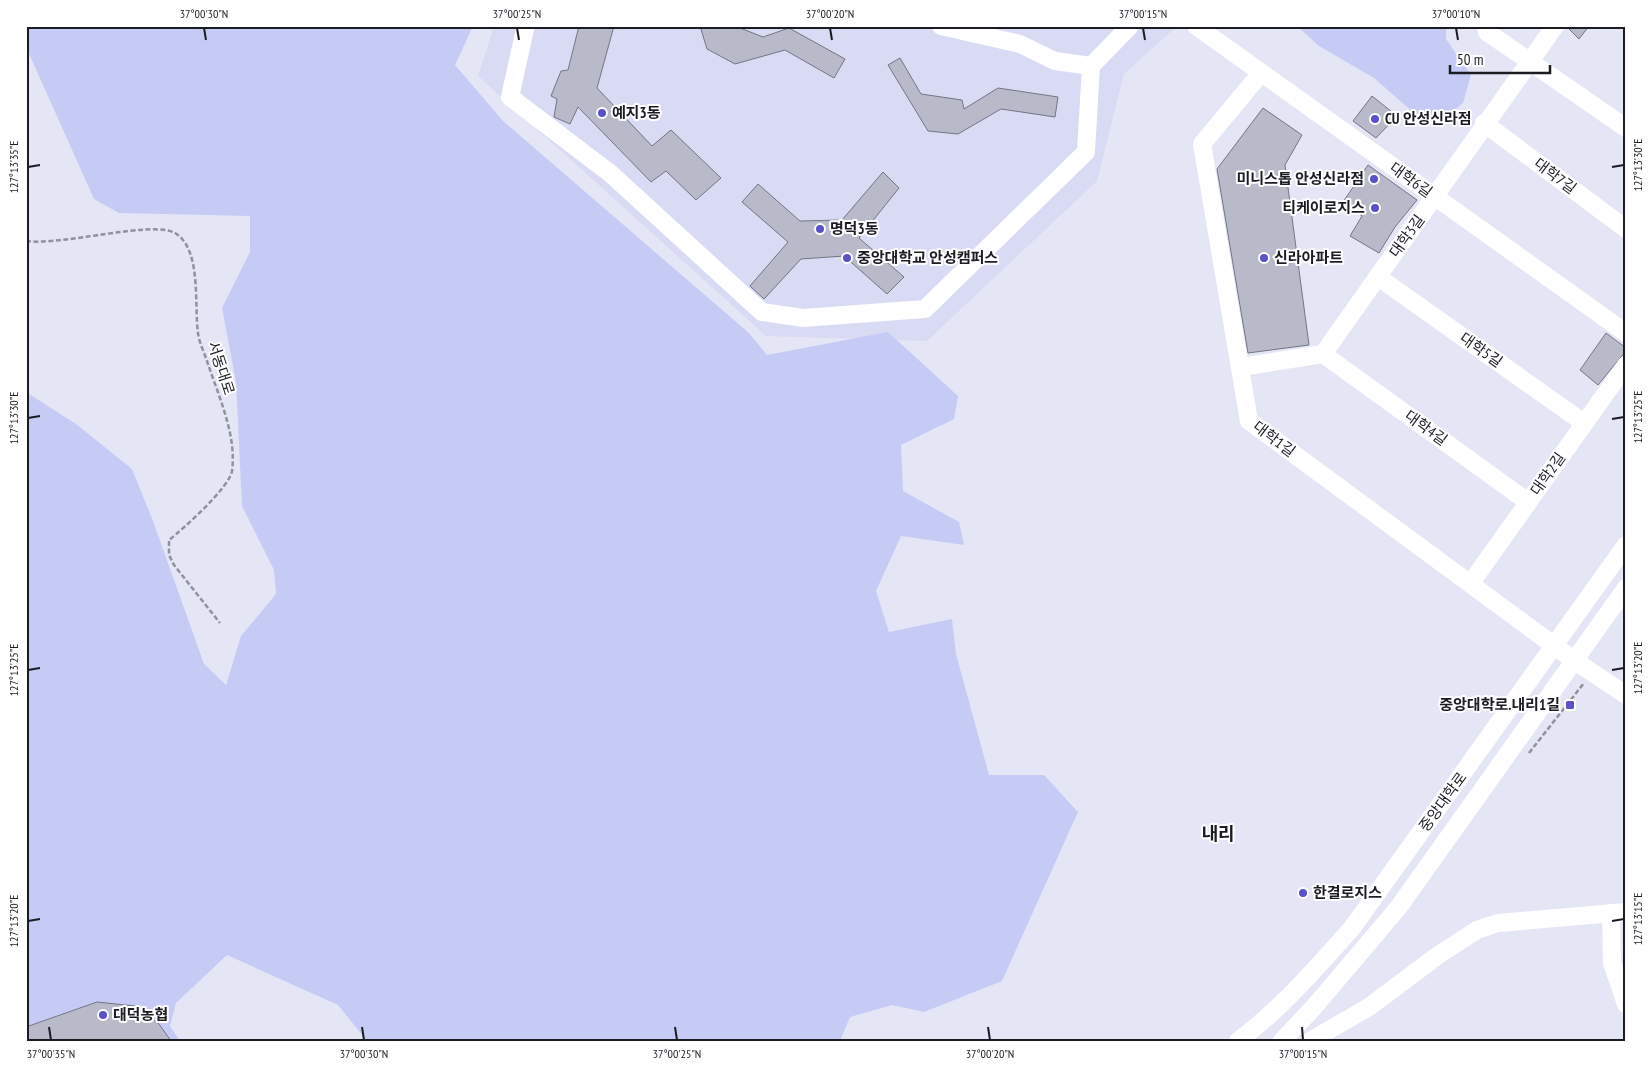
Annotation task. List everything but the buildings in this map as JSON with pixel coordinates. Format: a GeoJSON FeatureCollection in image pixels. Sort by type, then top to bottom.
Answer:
{"type":"FeatureCollection","features":[{"type":"Feature","properties":{"kind":"street"},"geometry":{"type":"LineString","coordinates":[[941,26],[1020,44],[1055,61],[1090,66]]}},
{"type":"Feature","properties":{"kind":"street"},"geometry":{"type":"LineString","coordinates":[[525,29],[510,97],[611,174],[762,312],[803,318],[925,309],[1086,152],[1090,66],[1130,26]]}},
{"type":"Feature","properties":{"kind":"street","name":"대학6길"},"geometry":{"type":"LineString","coordinates":[[1196,26],[1626,333]]}},
{"type":"Feature","properties":{"kind":"street"},"geometry":{"type":"LineString","coordinates":[[1486,26],[1487,32],[1626,128]]}},
{"type":"Feature","properties":{"kind":"street","name":"대학3길"},"geometry":{"type":"LineString","coordinates":[[1323,354],[1435,197],[1484,123],[1555,26]]}},
{"type":"Feature","properties":{"kind":"street","name":"대학1길"},"geometry":{"type":"LineString","coordinates":[[1261,73],[1202,144],[1249,421],[1575,661],[1626,695]]}},
{"type":"Feature","properties":{"kind":"street","name":"대학7길"},"geometry":{"type":"LineString","coordinates":[[1484,123],[1626,229]]}},
{"type":"Feature","properties":{"kind":"street","name":"대학5길"},"geometry":{"type":"LineString","coordinates":[[1378,277],[1584,423]]}},
{"type":"Feature","properties":{"kind":"street"},"geometry":{"type":"LineString","coordinates":[[1241,367],[1323,354]]}},
{"type":"Feature","properties":{"kind":"street","name":"대학4길"},"geometry":{"type":"LineString","coordinates":[[1323,354],[1528,502]]}},
{"type":"Feature","properties":{"kind":"street","name":"대학2길"},"geometry":{"type":"LineString","coordinates":[[1470,584],[1626,365]]}},
{"type":"Feature","properties":{"kind":"street","name":"중앙대학로"},"geometry":{"type":"LineString","coordinates":[[1238,1041],[1261,1024],[1302,983],[1352,928],[1626,545]]}},
{"type":"Feature","properties":{"kind":"street","name":"중앙대학로"},"geometry":{"type":"LineString","coordinates":[[1282,1041],[1314,1007],[1398,908],[1626,588]]}},
{"type":"Feature","properties":{"kind":"street"},"geometry":{"type":"LineString","coordinates":[[1312,1040],[1369,1007],[1437,956],[1477,930],[1498,923],[1618,913],[1612,963],[1626,1004]]}},
{"type":"Feature","properties":{"kind":"path","name":"서동대로"},"geometry":{"type":"LineString","coordinates":[[26,241],[74,240],[155,228],[174,232],[185,241],[192,256],[198,334],[223,410],[231,445],[232,473],[206,508],[169,540],[169,555],[174,566],[220,623]]}},
{"type":"Feature","properties":{"kind":"shaded area"},"geometry":{"type":"Polygon","coordinates":[[[26,26],[473,26],[455,65],[503,121],[749,333],[767,355],[888,332],[958,396],[954,419],[901,445],[903,491],[959,522],[964,545],[901,536],[876,591],[889,632],[952,619],[956,654],[989,775],[1044,775],[1078,812],[1002,981],[924,1012],[892,1005],[850,1017],[840,1041],[367,1041],[338,1005],[227,955],[176,1003],[170,1026],[180,1041],[171,1041],[159,1024],[97,1002],[26,1027],[26,392],[76,424],[132,469],[153,521],[204,664],[226,685],[241,636],[276,594],[274,570],[242,506],[236,382],[222,308],[250,252],[250,216],[119,213],[94,199],[26,47],[26,26]]]}},
{"type":"Feature","properties":{"kind":"shaded area","name":"중앙대학교 안성캠퍼스"},"geometry":{"type":"Polygon","coordinates":[[[494,26],[1177,26],[1124,74],[1097,181],[927,341],[766,336],[478,76],[494,26]]]}},
{"type":"Feature","properties":{"kind":"shaded area"},"geometry":{"type":"Polygon","coordinates":[[[1297,26],[1446,26],[1446,39],[1471,75],[1463,103],[1439,123],[1414,113],[1374,78],[1319,46],[1297,26]]]}},
{"type":"Feature","properties":{"kind":"place","name":"예지3동"},"geometry":{"type":"Point","coordinates":[602,113]}},
{"type":"Feature","properties":{"kind":"place","name":"CU 안성신라점"},"geometry":{"type":"Point","coordinates":[1375,119]}},
{"type":"Feature","properties":{"kind":"place","name":"미니스톱 안성신라점"},"geometry":{"type":"Point","coordinates":[1374,179]}},
{"type":"Feature","properties":{"kind":"place","name":"티케이로지스"},"geometry":{"type":"Point","coordinates":[1375,208]}},
{"type":"Feature","properties":{"kind":"place","name":"명덕3동"},"geometry":{"type":"Point","coordinates":[820,229]}},
{"type":"Feature","properties":{"kind":"place","name":"중앙대학교 안성캠퍼스"},"geometry":{"type":"Point","coordinates":[847,258]}},
{"type":"Feature","properties":{"kind":"place","name":"신라아파트"},"geometry":{"type":"Point","coordinates":[1264,258]}},
{"type":"Feature","properties":{"kind":"place","name":"중앙대학로.내리1길"},"geometry":{"type":"Point","coordinates":[1570,705]}},
{"type":"Feature","properties":{"kind":"place","name":"한결로지스"},"geometry":{"type":"Point","coordinates":[1303,893]}},
{"type":"Feature","properties":{"kind":"place","name":"대덕농협"},"geometry":{"type":"Point","coordinates":[103,1015]}},
{"type":"Feature","properties":{"kind":"district","name":"내리"},"geometry":{"type":"Point","coordinates":[1218,834]}}]}
